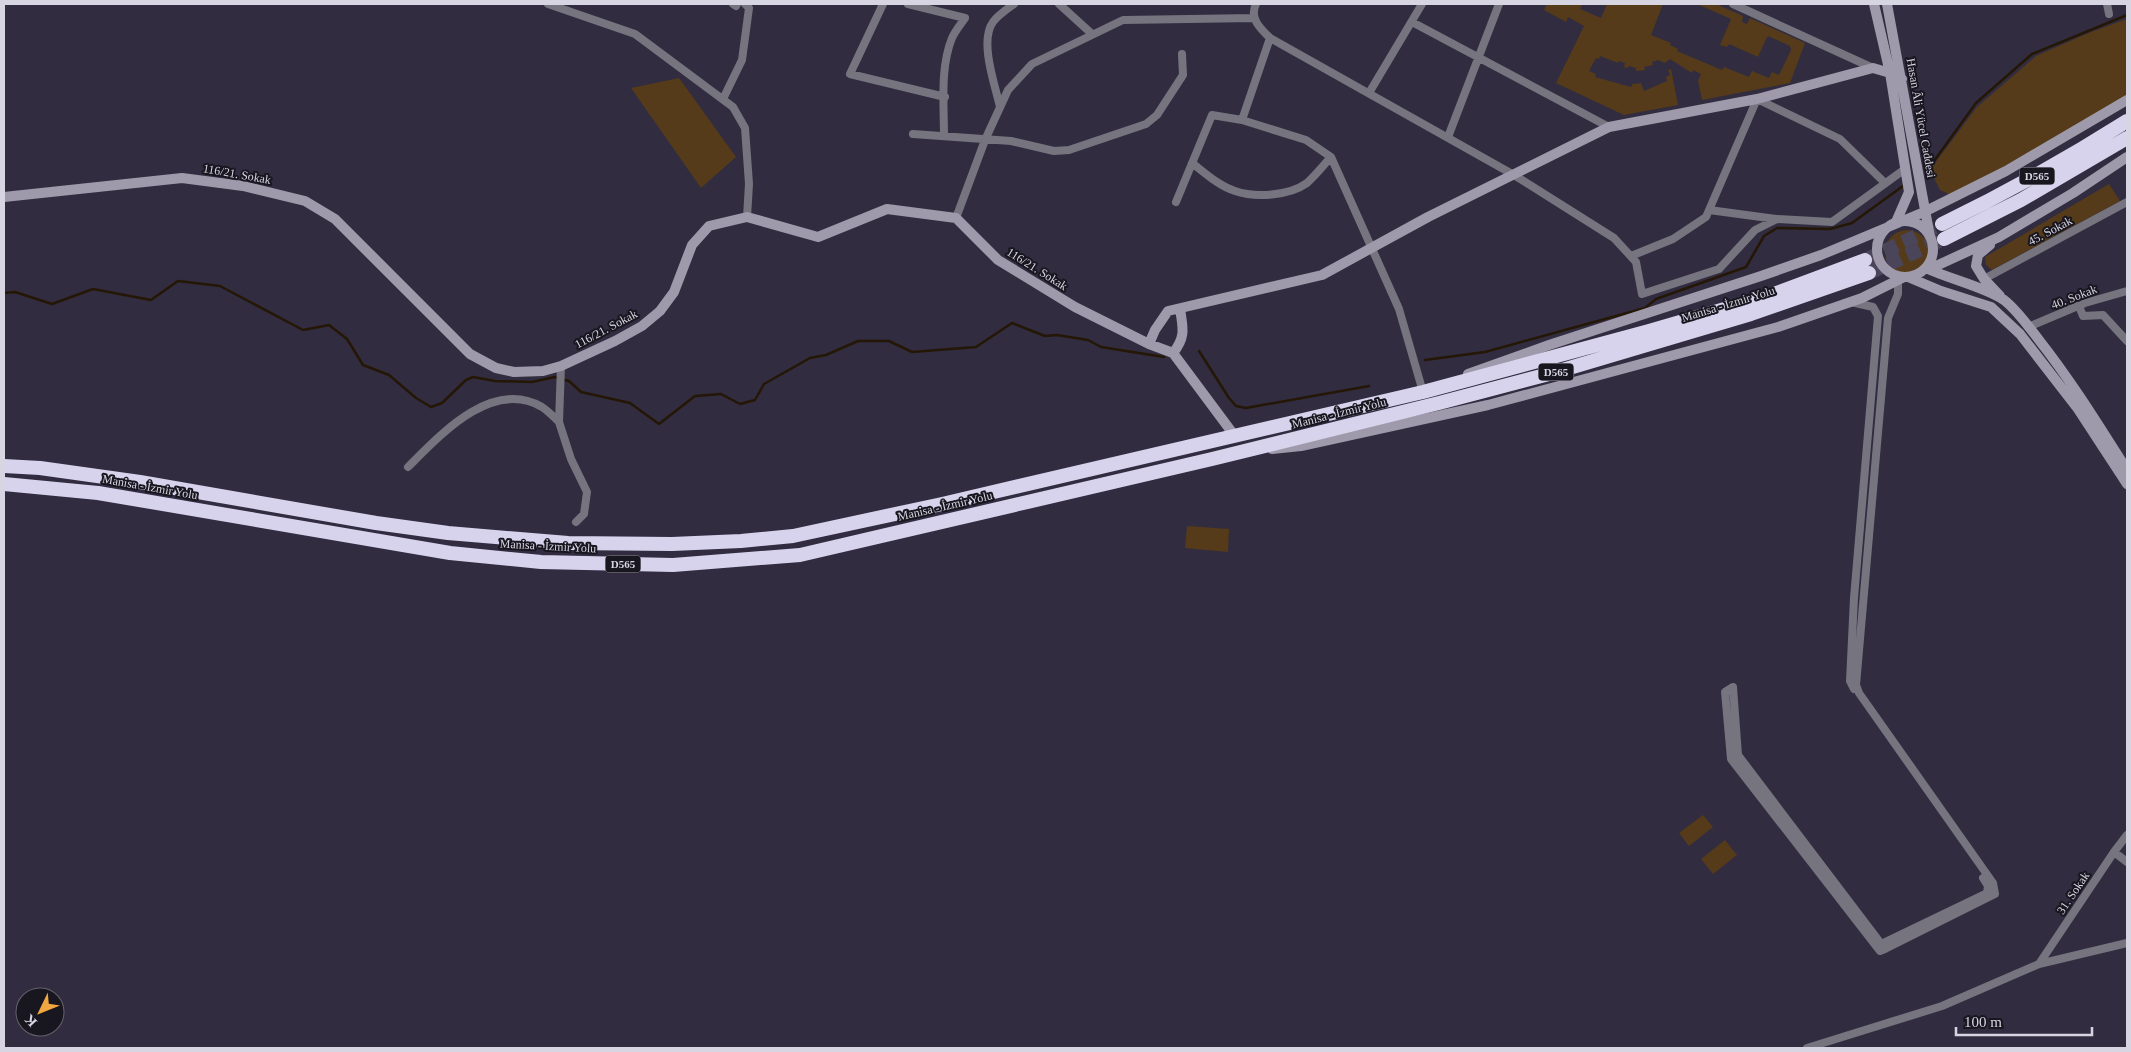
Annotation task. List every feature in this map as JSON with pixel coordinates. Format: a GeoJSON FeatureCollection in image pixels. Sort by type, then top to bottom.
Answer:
{"type":"FeatureCollection","features":[{"type":"Feature","properties":{"kind":"highway","name":"D565"},"geometry":{"type":"LineString","coordinates":[[1942,224],[2002,196],[2072,156],[2127,121]]}},
{"type":"Feature","properties":{"kind":"highway","name":"D565"},"geometry":{"type":"LineString","coordinates":[[1937,238],[2022,200],[2127,138]]}},
{"type":"Feature","properties":{"kind":"highway","name":"Manisa - İzmir Yolu"},"geometry":{"type":"LineString","coordinates":[[4,466],[40,468],[140,482],[448,534],[568,543],[672,544],[741,541],[793,536],[942,504],[1426,391],[1649,331],[1867,267],[1751,314],[1549,374],[1439,404],[800,555],[673,565],[541,562],[450,553],[98,493],[4,484]]}},
{"type":"Feature","properties":{"kind":"main road","name":"Hasan Âli Yücel Caddesi"},"geometry":{"type":"LineString","coordinates":[[1874,4],[1890,72],[1909,192],[1896,222]]}},
{"type":"Feature","properties":{"kind":"main road","name":"Hasan Âli Yücel Caddesi"},"geometry":{"type":"LineString","coordinates":[[1888,4],[1924,212],[1937,238]]}},
{"type":"Feature","properties":{"kind":"main road"},"geometry":{"type":"LineString","coordinates":[[1150,344],[1155,330],[1168,311],[1180,310],[1322,275],[1371,247],[1609,128],[1757,99],[1873,68],[1890,72],[1902,80]]}},
{"type":"Feature","properties":{"kind":"main road"},"geometry":{"type":"LineString","coordinates":[[1426,391],[1500,362],[1696,299],[1795,264],[1924,212],[2006,171],[2127,100]]}},
{"type":"Feature","properties":{"kind":"main road"},"geometry":{"type":"LineString","coordinates":[[2127,157],[2073,194],[1999,238],[1983,250],[1976,260],[1976,266],[1984,279],[2028,327],[2068,376],[2127,470]]}},
{"type":"Feature","properties":{"kind":"main road","name":"116/21. Sokak"},"geometry":{"type":"LineString","coordinates":[[4,197],[182,178],[243,186],[305,202],[335,219],[470,354],[496,368],[514,372],[543,371],[561,366],[615,342],[642,326],[660,311],[674,292],[692,245],[709,226],[746,217],[818,237],[887,209],[956,218],[998,260],[1075,306],[1150,344],[1173,353]]}},
{"type":"Feature","properties":{"kind":"main road"},"geometry":{"type":"LineString","coordinates":[[1237,453],[1301,446],[1488,405],[1778,328],[1851,302],[1904,279],[1917,275],[1926,268],[1933,254],[1937,238],[1916,223],[1906,221],[1896,222],[1888,226],[1881,233],[1877,251],[1879,260],[1884,267],[1891,273],[1904,279],[1991,307],[2020,334],[2078,409],[2127,484]]}},
{"type":"Feature","properties":{"kind":"main road"},"geometry":{"type":"LineString","coordinates":[[1926,268],[1936,266],[1999,238]]}},
{"type":"Feature","properties":{"kind":"main road"},"geometry":{"type":"LineString","coordinates":[[1926,268],[2004,300]]}},
{"type":"Feature","properties":{"kind":"main road"},"geometry":{"type":"LineString","coordinates":[[1180,310],[1183,331],[1181,344],[1173,353],[1234,435]]}},
{"type":"Feature","properties":{"kind":"street"},"geometry":{"type":"LineString","coordinates":[[548,4],[635,34],[733,107],[745,128],[749,184],[746,217]]}},
{"type":"Feature","properties":{"kind":"street"},"geometry":{"type":"LineString","coordinates":[[723,99],[742,60],[749,8],[745,4]]}},
{"type":"Feature","properties":{"kind":"street"},"geometry":{"type":"LineString","coordinates":[[882,4],[850,74],[945,96]]}},
{"type":"Feature","properties":{"kind":"street"},"geometry":{"type":"LineString","coordinates":[[908,4],[965,18],[953,36],[948,50],[944,136]]}},
{"type":"Feature","properties":{"kind":"street"},"geometry":{"type":"LineString","coordinates":[[1000,107],[987,48],[988,32],[993,21],[1014,4]]}},
{"type":"Feature","properties":{"kind":"street"},"geometry":{"type":"LineString","coordinates":[[1060,4],[1092,34]]}},
{"type":"Feature","properties":{"kind":"street"},"geometry":{"type":"LineString","coordinates":[[1256,4],[1254,18],[1258,26],[1270,38],[1514,175],[1614,238],[1636,262],[1642,294],[1719,269],[1755,230],[1777,220]]}},
{"type":"Feature","properties":{"kind":"street"},"geometry":{"type":"LineString","coordinates":[[1369,93],[1422,4]]}},
{"type":"Feature","properties":{"kind":"street"},"geometry":{"type":"LineString","coordinates":[[1448,138],[1499,4]]}},
{"type":"Feature","properties":{"kind":"street"},"geometry":{"type":"LineString","coordinates":[[1734,4],[1873,68]]}},
{"type":"Feature","properties":{"kind":"street"},"geometry":{"type":"LineString","coordinates":[[2106,4],[2109,14]]}},
{"type":"Feature","properties":{"kind":"street"},"geometry":{"type":"LineString","coordinates":[[956,218],[985,140],[1008,90],[1032,64],[1123,20],[1254,18]]}},
{"type":"Feature","properties":{"kind":"street"},"geometry":{"type":"LineString","coordinates":[[1412,22],[1609,128]]}},
{"type":"Feature","properties":{"kind":"street"},"geometry":{"type":"LineString","coordinates":[[1242,120],[1270,38]]}},
{"type":"Feature","properties":{"kind":"street"},"geometry":{"type":"LineString","coordinates":[[913,134],[1011,141],[1054,151],[1070,150],[1146,124],[1156,115],[1183,75],[1182,54]]}},
{"type":"Feature","properties":{"kind":"street"},"geometry":{"type":"LineString","coordinates":[[1631,256],[1673,239],[1706,217],[1757,99],[1840,139],[1885,183]]}},
{"type":"Feature","properties":{"kind":"street"},"geometry":{"type":"LineString","coordinates":[[1176,202],[1212,115],[1242,120],[1306,140],[1331,157],[1399,309],[1426,391]]}},
{"type":"Feature","properties":{"kind":"street"},"geometry":{"type":"LineString","coordinates":[[1192,163],[1234,191],[1247,194],[1272,194],[1305,184],[1331,157]]}},
{"type":"Feature","properties":{"kind":"street"},"geometry":{"type":"LineString","coordinates":[[1708,210],[1777,220],[1832,222],[1905,169]]}},
{"type":"Feature","properties":{"kind":"street","name":"45. Sokak"},"geometry":{"type":"LineString","coordinates":[[1984,279],[2127,202]]}},
{"type":"Feature","properties":{"kind":"street"},"geometry":{"type":"LineString","coordinates":[[1883,946],[1995,894],[1993,884],[1859,693],[1856,685],[1888,318],[1904,279]]}},
{"type":"Feature","properties":{"kind":"street","name":"40. Sokak"},"geometry":{"type":"LineString","coordinates":[[2028,327],[2079,306],[2127,290]]}},
{"type":"Feature","properties":{"kind":"street"},"geometry":{"type":"LineString","coordinates":[[1851,302],[1873,307],[1878,316],[1854,598],[1850,681],[1856,694],[1988,886],[1987,893],[1883,946],[1880,951],[1731,759],[1725,692],[1733,687],[1738,755],[1883,946]]}},
{"type":"Feature","properties":{"kind":"street"},"geometry":{"type":"LineString","coordinates":[[2079,306],[2083,316],[2102,315],[2127,341]]}},
{"type":"Feature","properties":{"kind":"street"},"geometry":{"type":"LineString","coordinates":[[561,366],[559,422],[571,458],[587,492],[584,514],[576,522]]}},
{"type":"Feature","properties":{"kind":"street"},"geometry":{"type":"LineString","coordinates":[[408,467],[435,440],[468,413],[490,403],[505,399],[520,399],[542,407],[559,422]]}},
{"type":"Feature","properties":{"kind":"street","name":"31. Sokak"},"geometry":{"type":"LineString","coordinates":[[2039,964],[2127,835]]}},
{"type":"Feature","properties":{"kind":"street"},"geometry":{"type":"LineString","coordinates":[[2114,852],[2127,862]]}},
{"type":"Feature","properties":{"kind":"street"},"geometry":{"type":"LineString","coordinates":[[1807,1048],[1942,1006],[2039,964],[2127,943]]}},
{"type":"Feature","properties":{"kind":"shaded area"},"geometry":{"type":"Polygon","coordinates":[[[1544,4],[1582,4],[1580,9],[1601,18],[1607,4],[1663,4],[1651,35],[1671,43],[1670,45],[1678,49],[1677,51],[1722,70],[1724,67],[1749,77],[1752,71],[1769,78],[1772,72],[1779,75],[1791,50],[1790,46],[1768,36],[1758,57],[1729,44],[1727,47],[1720,45],[1731,19],[1697,4],[1716,4],[1743,16],[1742,22],[1747,24],[1750,18],[1805,43],[1790,83],[1702,100],[1698,81],[1701,74],[1693,70],[1692,73],[1670,59],[1665,63],[1658,60],[1652,62],[1653,65],[1644,67],[1645,70],[1636,71],[1636,68],[1624,67],[1625,63],[1619,61],[1618,63],[1600,56],[1599,59],[1596,58],[1589,71],[1596,74],[1595,77],[1631,87],[1633,83],[1641,83],[1644,91],[1667,81],[1666,77],[1670,75],[1668,70],[1671,69],[1678,105],[1624,115],[1556,83],[1584,26],[1568,17],[1566,22],[1544,10],[1546,5],[1544,4]]]}},
{"type":"Feature","properties":{"kind":"shaded area"},"geometry":{"type":"Polygon","coordinates":[[[2127,19],[2127,96],[2040,148],[1995,172],[1949,194],[1940,190],[1934,178],[1932,167],[1977,107],[2036,56],[2091,32],[2127,19]]]}},
{"type":"Feature","properties":{"kind":"shaded area"},"geometry":{"type":"Polygon","coordinates":[[[679,78],[736,157],[701,188],[631,88],[679,78]]]}},
{"type":"Feature","properties":{"kind":"shaded area"},"geometry":{"type":"Polygon","coordinates":[[[2109,184],[2120,201],[1992,270],[1986,265],[1985,257],[2109,184]]]}},
{"type":"Feature","properties":{"kind":"shaded area"},"geometry":{"type":"Polygon","coordinates":[[[1911,230],[1923,236],[1928,243],[1928,261],[1923,268],[1916,273],[1903,274],[1895,271],[1888,264],[1885,248],[1888,240],[1895,233],[1911,230]]]}},
{"type":"Feature","properties":{"kind":"shaded area"},"geometry":{"type":"Polygon","coordinates":[[[1187,526],[1229,529],[1228,552],[1185,548],[1187,526]]]}},
{"type":"Feature","properties":{"kind":"shaded area"},"geometry":{"type":"Polygon","coordinates":[[[1703,815],[1713,827],[1689,846],[1679,833],[1703,815]]]}},
{"type":"Feature","properties":{"kind":"shaded area"},"geometry":{"type":"Polygon","coordinates":[[[1725,840],[1737,855],[1713,874],[1701,859],[1725,840]]]}},
{"type":"Feature","properties":{"kind":"waterway"},"geometry":{"type":"LineString","coordinates":[[1934,161],[1976,103],[2032,54],[2127,15]]}},
{"type":"Feature","properties":{"kind":"waterway"},"geometry":{"type":"LineString","coordinates":[[1425,360],[1485,352],[1645,308],[1656,299],[1746,267],[1764,236],[1777,228],[1830,229],[1852,223],[1903,186]]}},
{"type":"Feature","properties":{"kind":"waterway"},"geometry":{"type":"LineString","coordinates":[[4,293],[15,292],[52,304],[93,289],[151,300],[178,281],[220,286],[303,330],[329,325],[347,339],[363,365],[389,375],[416,398],[431,407],[442,403],[466,380],[473,377],[495,381],[532,382],[555,377],[559,379]]}},
{"type":"Feature","properties":{"kind":"waterway"},"geometry":{"type":"LineString","coordinates":[[564,380],[569,381],[581,392],[630,403],[659,424],[695,396],[721,394],[740,404],[755,400],[764,384],[810,358],[826,355],[858,341],[889,341],[912,352],[976,347],[1012,323],[1045,336],[1057,335],[1088,340],[1101,347],[1164,357]]}},
{"type":"Feature","properties":{"kind":"waterway"},"geometry":{"type":"LineString","coordinates":[[1199,351],[1236,406],[1246,408],[1369,386]]}},
{"type":"Feature","properties":{"kind":"tunnel"},"geometry":{"type":"LineString","coordinates":[[1865,260],[1942,224]]}},
{"type":"Feature","properties":{"kind":"tunnel"},"geometry":{"type":"LineString","coordinates":[[1869,273],[1944,239]]}}]}
